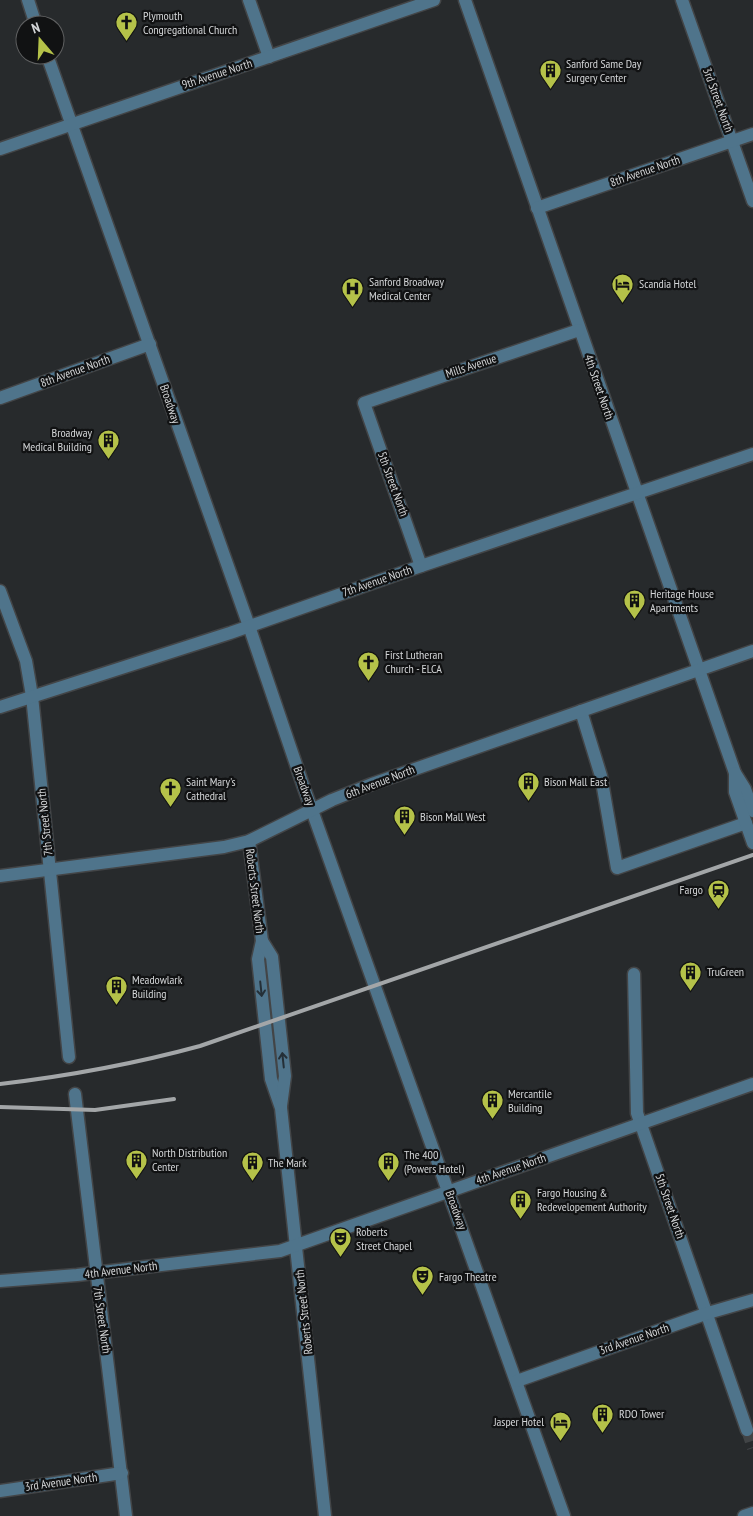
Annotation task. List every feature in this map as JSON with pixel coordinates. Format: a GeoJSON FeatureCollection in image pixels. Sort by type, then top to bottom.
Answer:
{"type":"FeatureCollection","features":[{"type":"Feature","properties":{"kind":"street"},"geometry":{"type":"LineString","coordinates":[[28,0],[33,15]]}},
{"type":"Feature","properties":{"kind":"street"},"geometry":{"type":"LineString","coordinates":[[249,0],[269,57]]}},
{"type":"Feature","properties":{"kind":"street","name":"9th Avenue North"},"geometry":{"type":"LineString","coordinates":[[0,149],[434,0]]}},
{"type":"Feature","properties":{"kind":"street","name":"4th Street North"},"geometry":{"type":"LineString","coordinates":[[465,0],[735,773],[745,789],[753,811]]}},
{"type":"Feature","properties":{"kind":"street","name":"3rd Street North"},"geometry":{"type":"LineString","coordinates":[[682,0],[753,201]]}},
{"type":"Feature","properties":{"kind":"street","name":"Broadway"},"geometry":{"type":"LineString","coordinates":[[50,65],[249,626],[312,810],[564,1516]]}},
{"type":"Feature","properties":{"kind":"street","name":"8th Avenue North"},"geometry":{"type":"LineString","coordinates":[[537,208],[753,134]]}},
{"type":"Feature","properties":{"kind":"street","name":"Mills Avenue"},"geometry":{"type":"LineString","coordinates":[[364,403],[579,330]]}},
{"type":"Feature","properties":{"kind":"street","name":"8th Avenue North"},"geometry":{"type":"LineString","coordinates":[[0,398],[150,344]]}},
{"type":"Feature","properties":{"kind":"street","name":"5th Street North"},"geometry":{"type":"LineString","coordinates":[[364,403],[421,566]]}},
{"type":"Feature","properties":{"kind":"street","name":"7th Avenue North"},"geometry":{"type":"LineString","coordinates":[[0,707],[249,626],[753,454]]}},
{"type":"Feature","properties":{"kind":"street","name":"7th Street North"},"geometry":{"type":"LineString","coordinates":[[0,591],[26,661],[32,696],[69,1057]]}},
{"type":"Feature","properties":{"kind":"street","name":"6th Avenue North"},"geometry":{"type":"LineString","coordinates":[[0,876],[224,847],[249,841],[312,810],[372,784],[753,651]]}},
{"type":"Feature","properties":{"kind":"street"},"geometry":{"type":"LineString","coordinates":[[581,711],[601,776],[618,868],[746,823]]}},
{"type":"Feature","properties":{"kind":"street","name":"4th Street North"},"geometry":{"type":"LineString","coordinates":[[735,773],[736,792],[753,843]]}},
{"type":"Feature","properties":{"kind":"street","name":"Roberts Street North"},"geometry":{"type":"LineString","coordinates":[[249,841],[262,941],[258,959],[271,1079],[281,1108],[326,1516]]}},
{"type":"Feature","properties":{"kind":"street","name":"5th Street North"},"geometry":{"type":"LineString","coordinates":[[634,974],[637,1105],[747,1430]]}},
{"type":"Feature","properties":{"kind":"street","name":"4th Avenue North"},"geometry":{"type":"LineString","coordinates":[[0,1281],[268,1253],[297,1246],[448,1190],[753,1084]]}},
{"type":"Feature","properties":{"kind":"street","name":"7th Street North"},"geometry":{"type":"LineString","coordinates":[[75,1094],[95,1272],[126,1516]]}},
{"type":"Feature","properties":{"kind":"street","name":"3rd Avenue North"},"geometry":{"type":"LineString","coordinates":[[517,1381],[708,1313],[753,1300]]}},
{"type":"Feature","properties":{"kind":"street","name":"3rd Avenue North"},"geometry":{"type":"LineString","coordinates":[[0,1491],[122,1473]]}},
{"type":"Feature","properties":{"kind":"street"},"geometry":{"type":"LineString","coordinates":[[744,1516],[753,1513]]}},
{"type":"Feature","properties":{"kind":"tunnel"},"geometry":{"type":"LineString","coordinates":[[747,1430],[753,1448]]}},
{"type":"Feature","properties":{"kind":"railway"},"geometry":{"type":"LineString","coordinates":[[0,1084],[101,1069],[200,1046],[753,855]]}},
{"type":"Feature","properties":{"kind":"railway"},"geometry":{"type":"LineString","coordinates":[[0,1107],[95,1110],[174,1099]]}},
{"type":"Feature","properties":{"kind":"place","name":"Plymouth Congregational Church"},"geometry":{"type":"Point","coordinates":[127,42]}},
{"type":"Feature","properties":{"kind":"place","name":"Sanford Same Day Surgery Center"},"geometry":{"type":"Point","coordinates":[550,90]}},
{"type":"Feature","properties":{"kind":"place","name":"Scandia Hotel"},"geometry":{"type":"Point","coordinates":[623,303]}},
{"type":"Feature","properties":{"kind":"place","name":"Sanford Broadway Medical Center"},"geometry":{"type":"Point","coordinates":[353,308]}},
{"type":"Feature","properties":{"kind":"place","name":"Broadway Medical Building"},"geometry":{"type":"Point","coordinates":[108,459]}},
{"type":"Feature","properties":{"kind":"place","name":"Heritage House Apartments"},"geometry":{"type":"Point","coordinates":[634,620]}},
{"type":"Feature","properties":{"kind":"place","name":"First Lutheran Church - ELCA"},"geometry":{"type":"Point","coordinates":[369,681]}},
{"type":"Feature","properties":{"kind":"place","name":"Bison Mall East"},"geometry":{"type":"Point","coordinates":[528,801]}},
{"type":"Feature","properties":{"kind":"place","name":"Saint Mary's Cathedral"},"geometry":{"type":"Point","coordinates":[170,808]}},
{"type":"Feature","properties":{"kind":"place","name":"Bison Mall West"},"geometry":{"type":"Point","coordinates":[404,836]}},
{"type":"Feature","properties":{"kind":"place","name":"Fargo"},"geometry":{"type":"Point","coordinates":[719,909]}},
{"type":"Feature","properties":{"kind":"place","name":"TruGreen"},"geometry":{"type":"Point","coordinates":[691,991]}},
{"type":"Feature","properties":{"kind":"place","name":"Meadowlark Building"},"geometry":{"type":"Point","coordinates":[116,1006]}},
{"type":"Feature","properties":{"kind":"place","name":"Mercantile Building"},"geometry":{"type":"Point","coordinates":[492,1120]}},
{"type":"Feature","properties":{"kind":"place","name":"North Distribution Center"},"geometry":{"type":"Point","coordinates":[136,1179]}},
{"type":"Feature","properties":{"kind":"place","name":"The 400 (Powers Hotel)"},"geometry":{"type":"Point","coordinates":[388,1181]}},
{"type":"Feature","properties":{"kind":"place","name":"The Mark"},"geometry":{"type":"Point","coordinates":[252,1182]}},
{"type":"Feature","properties":{"kind":"place","name":"Fargo Housing & Redevelopement Authority"},"geometry":{"type":"Point","coordinates":[521,1219]}},
{"type":"Feature","properties":{"kind":"place","name":"Roberts Street Chapel"},"geometry":{"type":"Point","coordinates":[340,1258]}},
{"type":"Feature","properties":{"kind":"place","name":"Fargo Theatre"},"geometry":{"type":"Point","coordinates":[423,1296]}},
{"type":"Feature","properties":{"kind":"place","name":"RDO Tower"},"geometry":{"type":"Point","coordinates":[603,1433]}},
{"type":"Feature","properties":{"kind":"place","name":"Jasper Hotel"},"geometry":{"type":"Point","coordinates":[560,1441]}}]}
